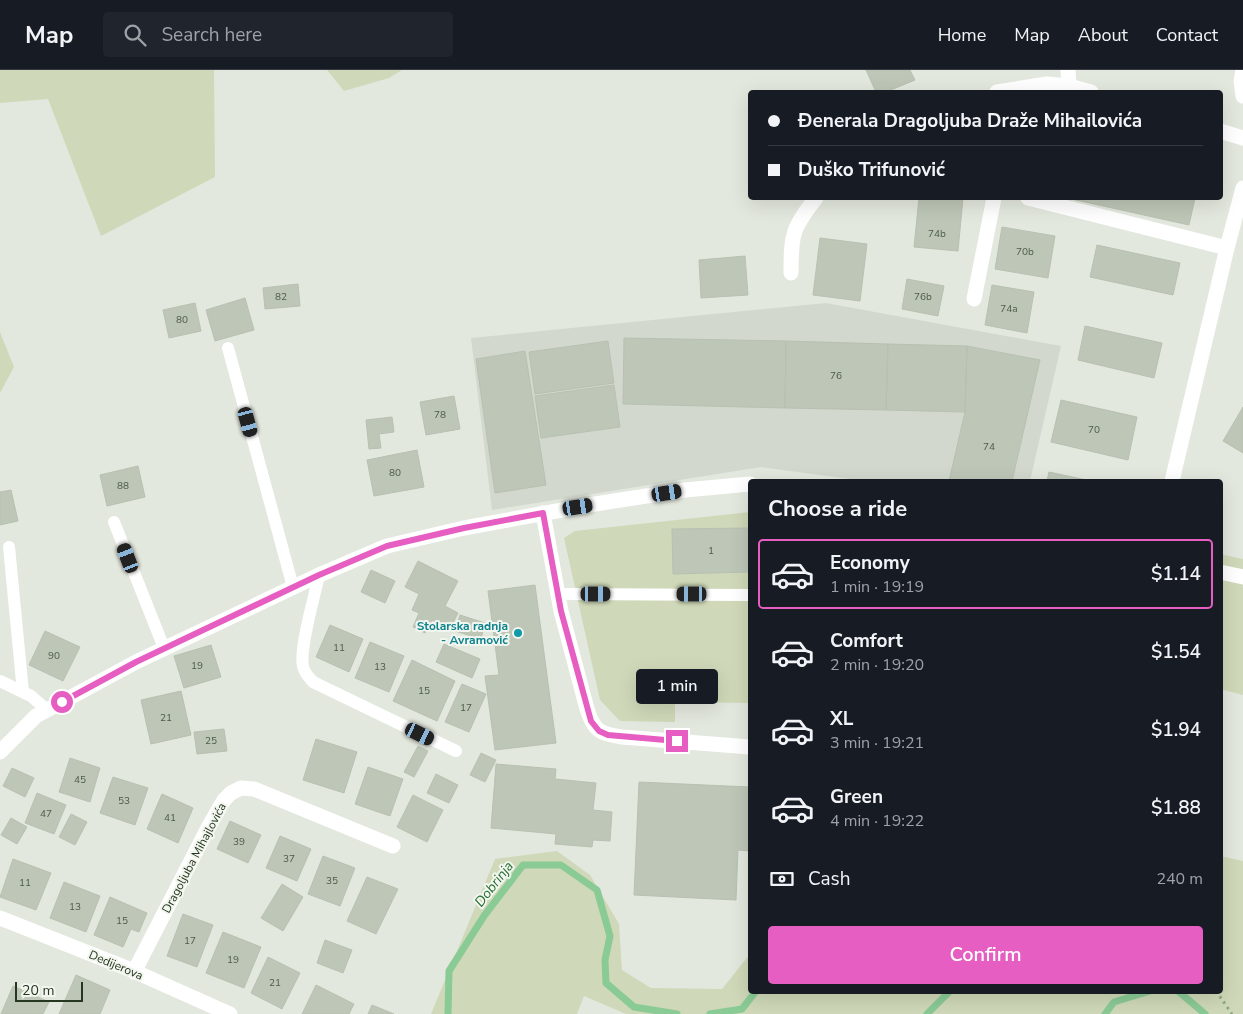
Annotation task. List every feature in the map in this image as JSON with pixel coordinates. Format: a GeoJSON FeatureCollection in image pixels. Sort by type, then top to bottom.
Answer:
{"type":"FeatureCollection","features":[{"type":"Feature","properties":{"kind":"street"},"geometry":{"type":"LineString","coordinates":[[1068,70],[1069,86]]}},
{"type":"Feature","properties":{"kind":"street"},"geometry":{"type":"LineString","coordinates":[[1242,70],[1243,96]]}},
{"type":"Feature","properties":{"kind":"street"},"geometry":{"type":"LineString","coordinates":[[1036,90],[1047,84]]}},
{"type":"Feature","properties":{"kind":"street"},"geometry":{"type":"LineString","coordinates":[[1010,90],[1047,84],[1069,86],[1084,90]]}},
{"type":"Feature","properties":{"kind":"street"},"geometry":{"type":"LineString","coordinates":[[1223,132],[1243,138]]}},
{"type":"Feature","properties":{"kind":"street"},"geometry":{"type":"LineString","coordinates":[[1172,479],[1243,188]]}},
{"type":"Feature","properties":{"kind":"street"},"geometry":{"type":"LineString","coordinates":[[791,273],[791,246],[794,229],[814,200]]}},
{"type":"Feature","properties":{"kind":"street"},"geometry":{"type":"LineString","coordinates":[[974,299],[994,200]]}},
{"type":"Feature","properties":{"kind":"street"},"geometry":{"type":"LineString","coordinates":[[1036,200],[1227,248]]}},
{"type":"Feature","properties":{"kind":"street"},"geometry":{"type":"LineString","coordinates":[[0,752],[36,716],[164,648],[319,575],[387,546],[464,528],[543,513],[685,490],[748,484]]}},
{"type":"Feature","properties":{"kind":"street"},"geometry":{"type":"LineString","coordinates":[[543,513],[558,594],[587,709],[591,721],[599,731],[608,735],[622,737],[748,747]]}},
{"type":"Feature","properties":{"kind":"street"},"geometry":{"type":"LineString","coordinates":[[1223,573],[1243,577]]}},
{"type":"Feature","properties":{"kind":"street","name":"Dragoljuba Mihajlovića"},"geometry":{"type":"LineString","coordinates":[[134,972],[224,800],[241,788],[254,789],[393,846]]}},
{"type":"Feature","properties":{"kind":"street","name":"Dedijerova"},"geometry":{"type":"LineString","coordinates":[[0,918],[134,972],[230,1014]]}},
{"type":"Feature","properties":{"kind":"lane"},"geometry":{"type":"LineString","coordinates":[[228,348],[293,587]]}},
{"type":"Feature","properties":{"kind":"lane"},"geometry":{"type":"LineString","coordinates":[[114,522],[164,648]]}},
{"type":"Feature","properties":{"kind":"lane"},"geometry":{"type":"LineString","coordinates":[[8,547],[23,692]]}},
{"type":"Feature","properties":{"kind":"lane"},"geometry":{"type":"LineString","coordinates":[[319,575],[302,657],[304,670],[308,676],[313,682],[456,752]]}},
{"type":"Feature","properties":{"kind":"lane"},"geometry":{"type":"LineString","coordinates":[[558,594],[748,595]]}},
{"type":"Feature","properties":{"kind":"lane"},"geometry":{"type":"LineString","coordinates":[[0,681],[31,696],[48,710]]}},
{"type":"Feature","properties":{"kind":"path"},"geometry":{"type":"LineString","coordinates":[[1218,994],[1232,1014]]}},
{"type":"Feature","properties":{"kind":"shaded area"},"geometry":{"type":"Polygon","coordinates":[[[826,303],[1061,346],[1030,479],[850,479],[761,467],[492,510],[471,338],[826,303]]]}},
{"type":"Feature","properties":{"kind":"green space"},"geometry":{"type":"Polygon","coordinates":[[[0,70],[214,70],[215,177],[101,236],[48,99],[0,103],[0,70]]]}},
{"type":"Feature","properties":{"kind":"green space"},"geometry":{"type":"Polygon","coordinates":[[[327,70],[402,70],[389,78],[344,91],[327,70]]]}},
{"type":"Feature","properties":{"kind":"green space"},"geometry":{"type":"Polygon","coordinates":[[[0,332],[14,367],[0,393],[0,332]]]}},
{"type":"Feature","properties":{"kind":"green space"},"geometry":{"type":"Polygon","coordinates":[[[748,512],[748,703],[675,702],[675,722],[620,721],[600,700],[564,538],[575,531],[748,512]]]}},
{"type":"Feature","properties":{"kind":"green space"},"geometry":{"type":"Polygon","coordinates":[[[1223,555],[1243,559],[1243,695],[1223,690],[1223,555]]]}},
{"type":"Feature","properties":{"kind":"green space"},"geometry":{"type":"Polygon","coordinates":[[[557,851],[590,875],[619,924],[622,970],[651,988],[722,989],[748,956],[748,994],[1223,994],[1223,857],[1243,861],[1243,1014],[626,1014],[584,996],[577,1014],[431,1014],[495,859],[557,851]]]}},
{"type":"Feature","properties":{"kind":"building"},"geometry":{"type":"Polygon","coordinates":[[[866,70],[910,70],[915,80],[891,90],[875,90],[866,70]]]}},
{"type":"Feature","properties":{"kind":"building"},"geometry":{"type":"Polygon","coordinates":[[[919,200],[963,200],[958,251],[914,247],[919,200]]]}},
{"type":"Feature","properties":{"kind":"building"},"geometry":{"type":"Polygon","coordinates":[[[1076,200],[1195,200],[1189,225],[1076,200]]]}},
{"type":"Feature","properties":{"kind":"building"},"geometry":{"type":"Polygon","coordinates":[[[1002,227],[1055,236],[1048,278],[995,269],[1002,227]]]}},
{"type":"Feature","properties":{"kind":"building"},"geometry":{"type":"Polygon","coordinates":[[[820,238],[867,244],[860,301],[813,295],[820,238]]]}},
{"type":"Feature","properties":{"kind":"building"},"geometry":{"type":"Polygon","coordinates":[[[1097,245],[1180,263],[1173,295],[1090,277],[1097,245]]]}},
{"type":"Feature","properties":{"kind":"building"},"geometry":{"type":"Polygon","coordinates":[[[745,256],[748,295],[701,298],[699,260],[745,256]]]}},
{"type":"Feature","properties":{"kind":"building"},"geometry":{"type":"Polygon","coordinates":[[[907,279],[944,286],[938,316],[902,309],[907,279]]]}},
{"type":"Feature","properties":{"kind":"building"},"geometry":{"type":"Polygon","coordinates":[[[298,284],[300,306],[265,309],[263,288],[298,284]]]}},
{"type":"Feature","properties":{"kind":"building"},"geometry":{"type":"Polygon","coordinates":[[[992,285],[1034,292],[1027,333],[985,325],[992,285]]]}},
{"type":"Feature","properties":{"kind":"building"},"geometry":{"type":"Polygon","coordinates":[[[245,298],[254,330],[215,341],[206,310],[245,298]]]}},
{"type":"Feature","properties":{"kind":"building"},"geometry":{"type":"Polygon","coordinates":[[[195,303],[201,331],[169,338],[163,310],[195,303]]]}},
{"type":"Feature","properties":{"kind":"building"},"geometry":{"type":"Polygon","coordinates":[[[1085,326],[1162,343],[1154,378],[1078,360],[1085,326]]]}},
{"type":"Feature","properties":{"kind":"building"},"geometry":{"type":"Polygon","coordinates":[[[624,338],[786,341],[785,408],[623,404],[624,338]]]}},
{"type":"Feature","properties":{"kind":"building"},"geometry":{"type":"Polygon","coordinates":[[[608,341],[614,383],[535,394],[529,352],[608,341]]]}},
{"type":"Feature","properties":{"kind":"building"},"geometry":{"type":"Polygon","coordinates":[[[786,341],[888,344],[886,410],[785,408],[786,341]]]}},
{"type":"Feature","properties":{"kind":"building"},"geometry":{"type":"Polygon","coordinates":[[[888,344],[967,346],[965,412],[886,410],[888,344]]]}},
{"type":"Feature","properties":{"kind":"building"},"geometry":{"type":"Polygon","coordinates":[[[967,346],[1040,360],[1012,479],[949,479],[965,412],[967,346]]]}},
{"type":"Feature","properties":{"kind":"building"},"geometry":{"type":"Polygon","coordinates":[[[525,351],[546,485],[495,493],[476,359],[525,351]]]}},
{"type":"Feature","properties":{"kind":"building"},"geometry":{"type":"Polygon","coordinates":[[[614,385],[620,427],[541,438],[535,396],[614,385]]]}},
{"type":"Feature","properties":{"kind":"building"},"geometry":{"type":"Polygon","coordinates":[[[454,396],[460,429],[426,435],[420,402],[454,396]]]}},
{"type":"Feature","properties":{"kind":"building"},"geometry":{"type":"Polygon","coordinates":[[[1061,400],[1137,417],[1128,460],[1051,442],[1061,400]]]}},
{"type":"Feature","properties":{"kind":"building"},"geometry":{"type":"Polygon","coordinates":[[[1243,407],[1243,453],[1223,441],[1243,407]]]}},
{"type":"Feature","properties":{"kind":"building"},"geometry":{"type":"Polygon","coordinates":[[[392,417],[394,432],[379,434],[381,448],[369,449],[366,420],[392,417]]]}},
{"type":"Feature","properties":{"kind":"building"},"geometry":{"type":"Polygon","coordinates":[[[417,450],[424,487],[374,496],[367,460],[417,450]]]}},
{"type":"Feature","properties":{"kind":"building"},"geometry":{"type":"Polygon","coordinates":[[[138,466],[145,497],[107,506],[100,475],[138,466]]]}},
{"type":"Feature","properties":{"kind":"building"},"geometry":{"type":"Polygon","coordinates":[[[1049,472],[1082,479],[1047,479],[1049,472]]]}},
{"type":"Feature","properties":{"kind":"building"},"geometry":{"type":"Polygon","coordinates":[[[11,490],[18,521],[0,525],[0,492],[11,490]]]}},
{"type":"Feature","properties":{"kind":"building"},"geometry":{"type":"Polygon","coordinates":[[[748,528],[748,572],[673,574],[672,529],[748,528]]]}},
{"type":"Feature","properties":{"kind":"building"},"geometry":{"type":"Polygon","coordinates":[[[418,561],[458,581],[445,606],[458,613],[450,629],[432,620],[425,633],[413,627],[419,613],[412,610],[419,594],[405,587],[418,561]]]}},
{"type":"Feature","properties":{"kind":"building"},"geometry":{"type":"Polygon","coordinates":[[[371,570],[395,581],[385,603],[361,592],[371,570]]]}},
{"type":"Feature","properties":{"kind":"building","name":"Stolarska radnja - Avramović"},"geometry":{"type":"Polygon","coordinates":[[[535,585],[556,743],[495,750],[485,676],[499,675],[488,591],[535,585]]]}},
{"type":"Feature","properties":{"kind":"building"},"geometry":{"type":"Polygon","coordinates":[[[460,615],[485,623],[481,639],[455,631],[460,615]]]}},
{"type":"Feature","properties":{"kind":"building"},"geometry":{"type":"Polygon","coordinates":[[[330,625],[363,639],[349,672],[316,657],[330,625]]]}},
{"type":"Feature","properties":{"kind":"building"},"geometry":{"type":"Polygon","coordinates":[[[45,631],[80,647],[63,681],[29,665],[45,631]]]}},
{"type":"Feature","properties":{"kind":"building"},"geometry":{"type":"Polygon","coordinates":[[[370,642],[404,656],[389,692],[355,678],[370,642]]]}},
{"type":"Feature","properties":{"kind":"building"},"geometry":{"type":"Polygon","coordinates":[[[444,644],[480,659],[472,678],[436,662],[444,644]]]}},
{"type":"Feature","properties":{"kind":"building"},"geometry":{"type":"Polygon","coordinates":[[[211,645],[221,677],[184,688],[174,656],[211,645]]]}},
{"type":"Feature","properties":{"kind":"building"},"geometry":{"type":"Polygon","coordinates":[[[412,660],[455,681],[437,721],[393,701],[412,660]]]}},
{"type":"Feature","properties":{"kind":"building"},"geometry":{"type":"Polygon","coordinates":[[[462,684],[486,694],[469,732],[445,722],[462,684]]]}},
{"type":"Feature","properties":{"kind":"building"},"geometry":{"type":"Polygon","coordinates":[[[181,691],[191,735],[151,744],[141,700],[181,691]]]}},
{"type":"Feature","properties":{"kind":"building"},"geometry":{"type":"Polygon","coordinates":[[[224,729],[227,751],[197,754],[194,732],[224,729]]]}},
{"type":"Feature","properties":{"kind":"building"},"geometry":{"type":"Polygon","coordinates":[[[316,739],[357,752],[344,793],[303,780],[316,739]]]}},
{"type":"Feature","properties":{"kind":"building"},"geometry":{"type":"Polygon","coordinates":[[[418,746],[428,751],[414,777],[404,772],[418,746]]]}},
{"type":"Feature","properties":{"kind":"building"},"geometry":{"type":"Polygon","coordinates":[[[481,753],[496,760],[485,782],[470,775],[481,753]]]}},
{"type":"Feature","properties":{"kind":"building"},"geometry":{"type":"Polygon","coordinates":[[[70,758],[100,768],[90,802],[59,792],[70,758]]]}},
{"type":"Feature","properties":{"kind":"building"},"geometry":{"type":"Polygon","coordinates":[[[496,764],[556,769],[555,779],[596,783],[593,810],[612,812],[610,841],[593,840],[592,847],[555,844],[556,834],[491,828],[496,764]]]}},
{"type":"Feature","properties":{"kind":"building"},"geometry":{"type":"Polygon","coordinates":[[[368,767],[403,779],[390,816],[355,804],[368,767]]]}},
{"type":"Feature","properties":{"kind":"building"},"geometry":{"type":"Polygon","coordinates":[[[12,768],[34,778],[25,797],[3,786],[12,768]]]}},
{"type":"Feature","properties":{"kind":"building"},"geometry":{"type":"Polygon","coordinates":[[[436,774],[458,785],[449,803],[427,793],[436,774]]]}},
{"type":"Feature","properties":{"kind":"building"},"geometry":{"type":"Polygon","coordinates":[[[113,777],[148,788],[135,825],[100,813],[113,777]]]}},
{"type":"Feature","properties":{"kind":"building"},"geometry":{"type":"Polygon","coordinates":[[[639,782],[748,787],[748,851],[738,850],[736,900],[634,895],[639,782]]]}},
{"type":"Feature","properties":{"kind":"building"},"geometry":{"type":"Polygon","coordinates":[[[37,793],[66,805],[54,834],[25,823],[37,793]]]}},
{"type":"Feature","properties":{"kind":"building"},"geometry":{"type":"Polygon","coordinates":[[[162,794],[193,808],[178,843],[147,829],[162,794]]]}},
{"type":"Feature","properties":{"kind":"building"},"geometry":{"type":"Polygon","coordinates":[[[413,795],[443,810],[427,842],[397,827],[413,795]]]}},
{"type":"Feature","properties":{"kind":"building"},"geometry":{"type":"Polygon","coordinates":[[[71,814],[87,822],[75,845],[59,837],[71,814]]]}},
{"type":"Feature","properties":{"kind":"building"},"geometry":{"type":"Polygon","coordinates":[[[11,818],[27,827],[17,844],[1,835],[11,818]]]}},
{"type":"Feature","properties":{"kind":"building"},"geometry":{"type":"Polygon","coordinates":[[[230,821],[261,835],[248,863],[217,849],[230,821]]]}},
{"type":"Feature","properties":{"kind":"building"},"geometry":{"type":"Polygon","coordinates":[[[280,836],[311,849],[297,881],[266,868],[280,836]]]}},
{"type":"Feature","properties":{"kind":"building"},"geometry":{"type":"Polygon","coordinates":[[[323,856],[355,868],[340,906],[308,894],[323,856]]]}},
{"type":"Feature","properties":{"kind":"building"},"geometry":{"type":"Polygon","coordinates":[[[13,859],[51,873],[36,910],[0,897],[13,859]]]}},
{"type":"Feature","properties":{"kind":"building"},"geometry":{"type":"Polygon","coordinates":[[[367,877],[398,889],[376,934],[347,921],[367,877]]]}},
{"type":"Feature","properties":{"kind":"building"},"geometry":{"type":"Polygon","coordinates":[[[64,882],[100,896],[86,932],[50,918],[64,882]]]}},
{"type":"Feature","properties":{"kind":"building"},"geometry":{"type":"Polygon","coordinates":[[[282,884],[303,897],[283,931],[261,918],[282,884]]]}},
{"type":"Feature","properties":{"kind":"building"},"geometry":{"type":"Polygon","coordinates":[[[110,897],[147,913],[139,932],[131,929],[123,947],[94,935],[110,897]]]}},
{"type":"Feature","properties":{"kind":"building"},"geometry":{"type":"Polygon","coordinates":[[[183,914],[213,925],[197,967],[167,956],[183,914]]]}},
{"type":"Feature","properties":{"kind":"building"},"geometry":{"type":"Polygon","coordinates":[[[223,932],[261,947],[244,988],[206,973],[223,932]]]}},
{"type":"Feature","properties":{"kind":"building"},"geometry":{"type":"Polygon","coordinates":[[[325,940],[352,950],[343,973],[317,963],[325,940]]]}},
{"type":"Feature","properties":{"kind":"building"},"geometry":{"type":"Polygon","coordinates":[[[268,957],[300,973],[282,1009],[251,993],[268,957]]]}},
{"type":"Feature","properties":{"kind":"building"},"geometry":{"type":"Polygon","coordinates":[[[76,975],[110,990],[100,1014],[59,1014],[76,975]]]}},
{"type":"Feature","properties":{"kind":"building"},"geometry":{"type":"Polygon","coordinates":[[[316,985],[354,1004],[349,1014],[302,1014],[316,985]]]}},
{"type":"Feature","properties":{"kind":"building"},"geometry":{"type":"Polygon","coordinates":[[[13,986],[49,1002],[43,1014],[1,1014],[13,986]]]}},
{"type":"Feature","properties":{"kind":"building"},"geometry":{"type":"Polygon","coordinates":[[[372,1005],[394,1014],[368,1014],[372,1005]]]}},
{"type":"Feature","properties":{"kind":"waterway","name":"Dobrinja"},"geometry":{"type":"LineString","coordinates":[[448,1014],[449,971],[484,916],[523,865],[561,865],[597,890],[610,936],[605,960],[606,983],[634,1007],[677,1014]]}},
{"type":"Feature","properties":{"kind":"waterway","name":"Dobrinja"},"geometry":{"type":"LineString","coordinates":[[710,1014],[742,1009],[754,994]]}},
{"type":"Feature","properties":{"kind":"waterway","name":"Dobrinja"},"geometry":{"type":"LineString","coordinates":[[927,1014],[947,994]]}},
{"type":"Feature","properties":{"kind":"waterway"},"geometry":{"type":"LineString","coordinates":[[1105,1014],[1114,1002],[1140,994]]}},
{"type":"Feature","properties":{"kind":"waterway"},"geometry":{"type":"LineString","coordinates":[[1182,994],[1205,1014]]}},
{"type":"Feature","properties":{"kind":"place","name":"Stolarska radnja - Avramović"},"geometry":{"type":"Point","coordinates":[518,633]}},
{"type":"Feature","properties":{"kind":"route"},"geometry":{"type":"LineString","coordinates":[[62,702],[136,662],[319,575],[387,546],[464,528],[543,513],[561,611],[591,721],[599,731],[608,735],[677,741]]}}]}
